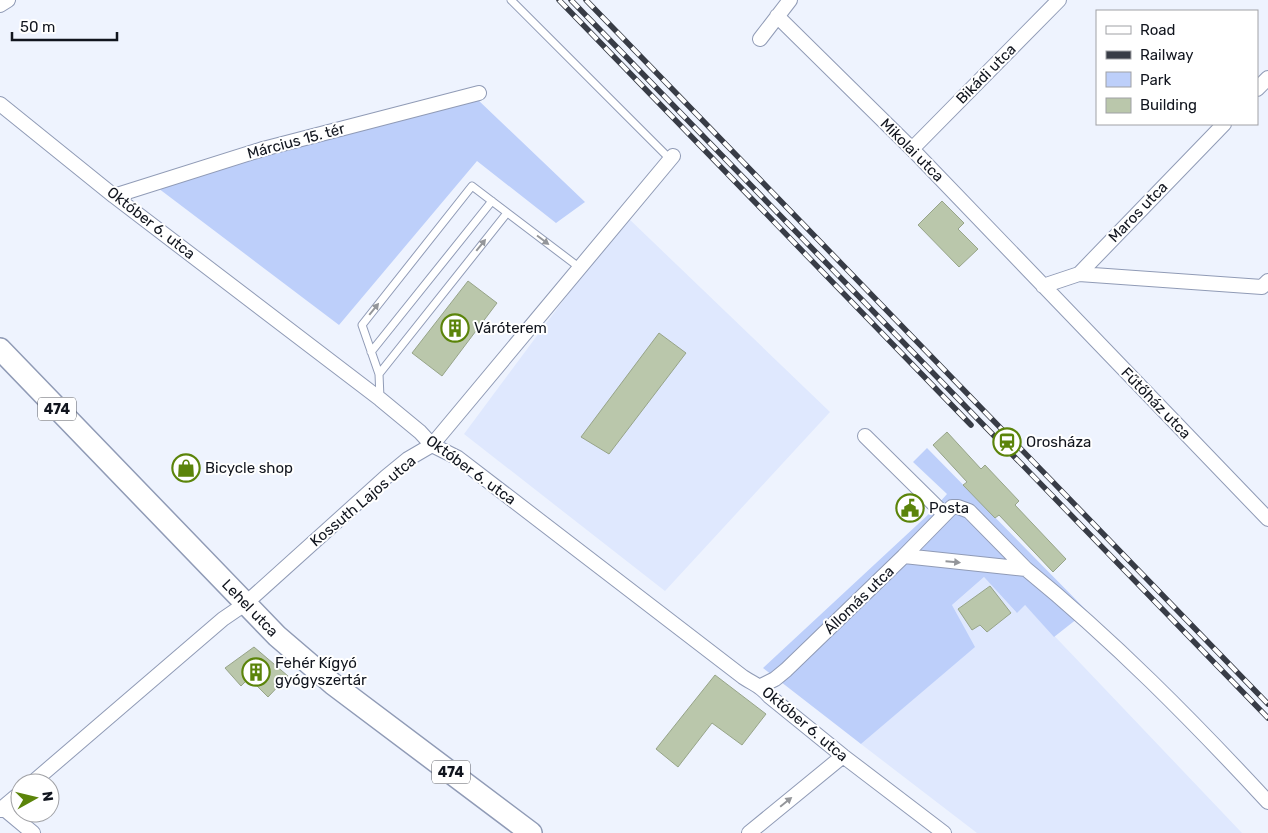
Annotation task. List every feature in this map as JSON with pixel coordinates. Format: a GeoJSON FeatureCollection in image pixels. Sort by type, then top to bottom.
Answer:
{"type":"FeatureCollection","features":[{"type":"Feature","properties":{"kind":"main road","name":"Lehel utca"},"geometry":{"type":"LineString","coordinates":[[0,349],[277,636],[333,684],[531,833]]}},
{"type":"Feature","properties":{"kind":"street"},"geometry":{"type":"LineString","coordinates":[[0,5],[8,0]]}},
{"type":"Feature","properties":{"kind":"street"},"geometry":{"type":"LineString","coordinates":[[760,39],[790,0]]}},
{"type":"Feature","properties":{"kind":"street","name":"Bikádi utca"},"geometry":{"type":"LineString","coordinates":[[912,149],[1060,0]]}},
{"type":"Feature","properties":{"kind":"street","name":"Mikolai utca"},"geometry":{"type":"LineString","coordinates":[[777,16],[912,149],[1043,286]]}},
{"type":"Feature","properties":{"kind":"street"},"geometry":{"type":"LineString","coordinates":[[1258,89],[1268,78]]}},
{"type":"Feature","properties":{"kind":"street","name":"Március 15. tér"},"geometry":{"type":"LineString","coordinates":[[114,196],[263,149],[479,93]]}},
{"type":"Feature","properties":{"kind":"street","name":"Október 6. utca"},"geometry":{"type":"LineString","coordinates":[[0,104],[114,196],[380,399],[420,432],[432,445],[458,458],[736,672],[752,684],[761,686],[769,696],[843,756],[944,833]]}},
{"type":"Feature","properties":{"kind":"street","name":"Maros utca"},"geometry":{"type":"LineString","coordinates":[[1043,286],[1079,274],[1223,125]]}},
{"type":"Feature","properties":{"kind":"street","name":"Kossuth Lajos utca"},"geometry":{"type":"LineString","coordinates":[[44,773],[222,619],[245,604],[386,477],[432,445],[635,203],[671,157]]}},
{"type":"Feature","properties":{"kind":"street"},"geometry":{"type":"LineString","coordinates":[[1079,274],[1262,287],[1268,281]]}},
{"type":"Feature","properties":{"kind":"street","name":"Fűtőház utca"},"geometry":{"type":"LineString","coordinates":[[1043,286],[1268,519]]}},
{"type":"Feature","properties":{"kind":"street"},"geometry":{"type":"LineString","coordinates":[[865,436],[948,510],[958,507],[969,511],[1026,569],[1068,603],[1122,654],[1228,759],[1268,802]]}},
{"type":"Feature","properties":{"kind":"street","name":"Állomás utca"},"geometry":{"type":"LineString","coordinates":[[761,686],[775,679],[786,670],[904,556],[948,510]]}},
{"type":"Feature","properties":{"kind":"street"},"geometry":{"type":"LineString","coordinates":[[904,556],[1026,569]]}},
{"type":"Feature","properties":{"kind":"street"},"geometry":{"type":"LineString","coordinates":[[749,833],[843,756]]}},
{"type":"Feature","properties":{"kind":"street"},"geometry":{"type":"LineString","coordinates":[[1,809],[34,833]]}},
{"type":"Feature","properties":{"kind":"lane"},"geometry":{"type":"LineString","coordinates":[[511,0],[671,157]]}},
{"type":"Feature","properties":{"kind":"lane"},"geometry":{"type":"LineString","coordinates":[[380,399],[379,374],[362,325],[472,186],[580,268]]}},
{"type":"Feature","properties":{"kind":"lane"},"geometry":{"type":"LineString","coordinates":[[371,352],[492,201]]}},
{"type":"Feature","properties":{"kind":"lane"},"geometry":{"type":"LineString","coordinates":[[379,374],[507,213]]}},
{"type":"Feature","properties":{"kind":"shaded area"},"geometry":{"type":"Polygon","coordinates":[[[626,216],[830,412],[665,591],[464,434],[626,216]]]}},
{"type":"Feature","properties":{"kind":"shaded area"},"geometry":{"type":"Polygon","coordinates":[[[984,577],[1016,612],[1024,604],[1242,833],[977,833],[861,744],[974,647],[952,605],[984,577]]]}},
{"type":"Feature","properties":{"kind":"green space"},"geometry":{"type":"Polygon","coordinates":[[[477,99],[585,202],[556,223],[477,161],[339,325],[150,182],[477,99]]]}},
{"type":"Feature","properties":{"kind":"green space"},"geometry":{"type":"Polygon","coordinates":[[[927,448],[1087,611],[1054,637],[1025,605],[1017,613],[984,577],[952,605],[975,647],[861,744],[763,668],[931,512],[947,494],[913,462],[927,448]]]}},
{"type":"Feature","properties":{"kind":"building"},"geometry":{"type":"Polygon","coordinates":[[[942,201],[964,223],[958,229],[978,249],[959,267],[918,225],[942,201]]]}},
{"type":"Feature","properties":{"kind":"building","name":"Váróterem"},"geometry":{"type":"Polygon","coordinates":[[[468,281],[497,303],[442,376],[412,353],[468,281]]]}},
{"type":"Feature","properties":{"kind":"building"},"geometry":{"type":"Polygon","coordinates":[[[659,333],[686,353],[609,454],[581,437],[659,333]]]}},
{"type":"Feature","properties":{"kind":"building"},"geometry":{"type":"Polygon","coordinates":[[[947,432],[981,469],[985,465],[1019,501],[1015,505],[1066,559],[1053,572],[999,515],[995,518],[963,485],[967,482],[933,445],[947,432]]]}},
{"type":"Feature","properties":{"kind":"building"},"geometry":{"type":"Polygon","coordinates":[[[990,586],[1011,613],[987,632],[980,625],[972,630],[958,609],[990,586]]]}},
{"type":"Feature","properties":{"kind":"building","name":"Fehér Kígyó gyógyszertár"},"geometry":{"type":"Polygon","coordinates":[[[254,647],[288,676],[268,697],[249,678],[241,686],[225,668],[254,647]]]}},
{"type":"Feature","properties":{"kind":"building"},"geometry":{"type":"Polygon","coordinates":[[[715,675],[766,714],[742,745],[712,723],[678,767],[656,749],[715,675]]]}},
{"type":"Feature","properties":{"kind":"railway"},"geometry":{"type":"LineString","coordinates":[[559,0],[971,425]]}},
{"type":"Feature","properties":{"kind":"railway"},"geometry":{"type":"LineString","coordinates":[[571,0],[1268,718]]}},
{"type":"Feature","properties":{"kind":"railway"},"geometry":{"type":"LineString","coordinates":[[586,0],[1268,704]]}},
{"type":"Feature","properties":{"kind":"place","name":"Váróterem"},"geometry":{"type":"Point","coordinates":[455,328]}},
{"type":"Feature","properties":{"kind":"place","name":"Orosháza"},"geometry":{"type":"Point","coordinates":[1007,442]}},
{"type":"Feature","properties":{"kind":"place","name":"Bicycle shop"},"geometry":{"type":"Point","coordinates":[186,468]}},
{"type":"Feature","properties":{"kind":"place","name":"Posta"},"geometry":{"type":"Point","coordinates":[910,508]}},
{"type":"Feature","properties":{"kind":"place","name":"Fehér Kígyó gyógyszertár"},"geometry":{"type":"Point","coordinates":[256,672]}}]}
